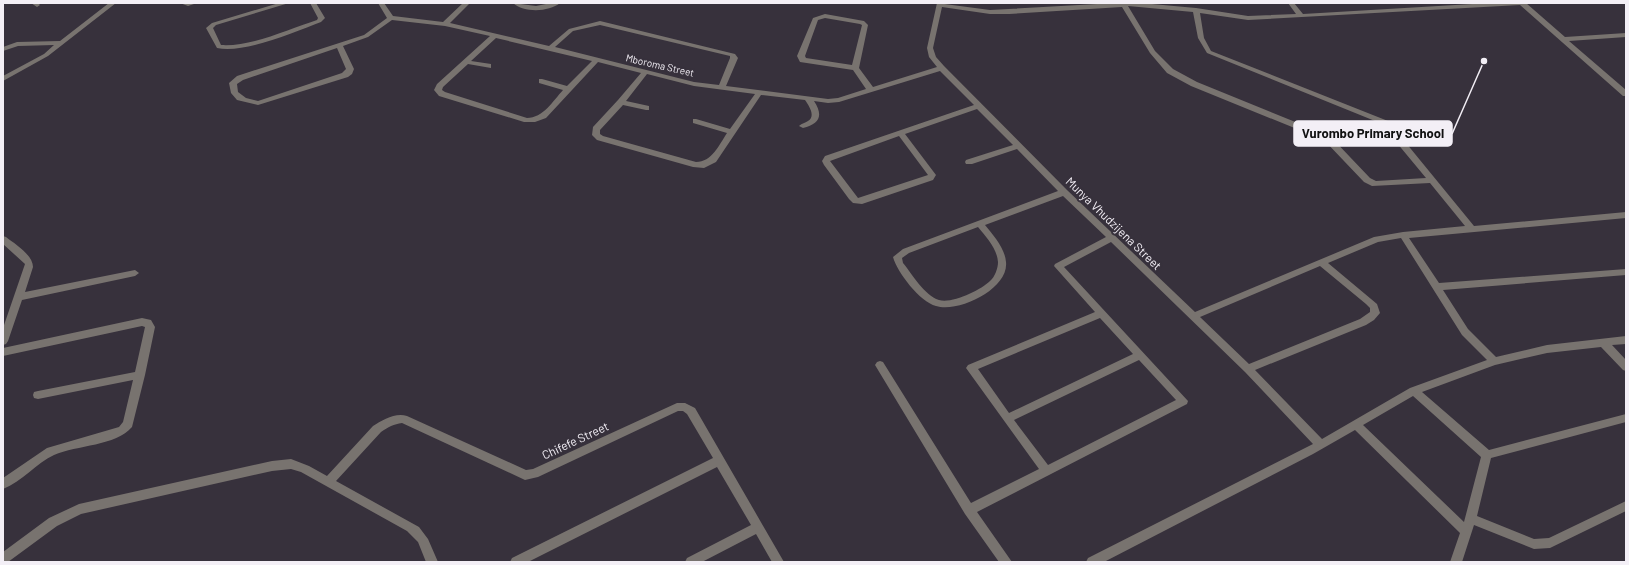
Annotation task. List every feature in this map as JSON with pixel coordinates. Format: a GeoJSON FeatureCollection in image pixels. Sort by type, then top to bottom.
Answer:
{"type":"FeatureCollection","features":[{"type":"Feature","properties":{"kind":"street"},"geometry":{"type":"LineString","coordinates":[[3,79],[40,59],[113,3]]}},
{"type":"Feature","properties":{"kind":"street"},"geometry":{"type":"LineString","coordinates":[[183,3],[194,3]]}},
{"type":"Feature","properties":{"kind":"street"},"geometry":{"type":"LineString","coordinates":[[286,3],[214,24],[209,28],[219,47],[225,49],[242,46],[318,21],[322,18],[313,3]]}},
{"type":"Feature","properties":{"kind":"street"},"geometry":{"type":"LineString","coordinates":[[339,45],[350,68],[349,72],[345,75],[258,103],[243,101],[238,98],[233,88],[233,83],[240,78],[371,33],[391,18],[381,3]]}},
{"type":"Feature","properties":{"kind":"street"},"geometry":{"type":"LineString","coordinates":[[445,24],[458,10],[468,3]]}},
{"type":"Feature","properties":{"kind":"street"},"geometry":{"type":"LineString","coordinates":[[516,3],[536,9],[558,3]]}},
{"type":"Feature","properties":{"kind":"street"},"geometry":{"type":"LineString","coordinates":[[1290,3],[1301,16]]}},
{"type":"Feature","properties":{"kind":"street"},"geometry":{"type":"LineString","coordinates":[[940,4],[1002,12],[1083,5],[1136,4],[1196,10],[1251,18],[1301,16],[1452,5],[1523,3],[1626,94]]}},
{"type":"Feature","properties":{"kind":"street","name":"Munya Vhudzijena Street"},"geometry":{"type":"LineString","coordinates":[[940,4],[930,48],[933,57],[941,68],[1064,192],[1248,369],[1320,444]]}},
{"type":"Feature","properties":{"kind":"street"},"geometry":{"type":"LineString","coordinates":[[1124,5],[1152,52],[1170,71],[1194,84],[1327,138],[1367,180],[1375,184],[1432,180]]}},
{"type":"Feature","properties":{"kind":"street"},"geometry":{"type":"LineString","coordinates":[[1196,10],[1200,35],[1205,48],[1209,52],[1378,119],[1384,123],[1472,229]]}},
{"type":"Feature","properties":{"kind":"street"},"geometry":{"type":"LineString","coordinates":[[855,68],[865,25],[862,22],[825,16],[815,19],[801,56],[803,60],[855,68],[871,90]]}},
{"type":"Feature","properties":{"kind":"street","name":"Mboroma Street"},"geometry":{"type":"LineString","coordinates":[[391,18],[445,24],[550,48],[694,84],[828,101],[839,100],[941,68]]}},
{"type":"Feature","properties":{"kind":"street"},"geometry":{"type":"LineString","coordinates":[[550,48],[572,30],[600,23],[733,55],[734,58],[721,88]]}},
{"type":"Feature","properties":{"kind":"street"},"geometry":{"type":"LineString","coordinates":[[495,35],[440,86],[438,90],[442,94],[527,120],[535,120],[543,116],[596,60]]}},
{"type":"Feature","properties":{"kind":"street"},"geometry":{"type":"LineString","coordinates":[[1562,39],[1626,35]]}},
{"type":"Feature","properties":{"kind":"street"},"geometry":{"type":"LineString","coordinates":[[1618,36],[1626,42]]}},
{"type":"Feature","properties":{"kind":"street"},"geometry":{"type":"LineString","coordinates":[[3,49],[17,44],[62,43]]}},
{"type":"Feature","properties":{"kind":"street"},"geometry":{"type":"LineString","coordinates":[[467,62],[488,66]]}},
{"type":"Feature","properties":{"kind":"street"},"geometry":{"type":"LineString","coordinates":[[645,72],[596,130],[596,135],[600,138],[696,166],[704,165],[713,160],[759,93]]}},
{"type":"Feature","properties":{"kind":"street"},"geometry":{"type":"LineString","coordinates":[[542,81],[568,89]]}},
{"type":"Feature","properties":{"kind":"street"},"geometry":{"type":"LineString","coordinates":[[803,126],[811,123],[815,118],[815,110],[808,99]]}},
{"type":"Feature","properties":{"kind":"street"},"geometry":{"type":"LineString","coordinates":[[621,102],[646,108]]}},
{"type":"Feature","properties":{"kind":"street"},"geometry":{"type":"LineString","coordinates":[[900,133],[932,175],[930,178],[862,201],[856,201],[852,198],[828,165],[826,161],[828,158],[900,133],[979,106]]}},
{"type":"Feature","properties":{"kind":"street"},"geometry":{"type":"LineString","coordinates":[[696,121],[732,132]]}},
{"type":"Feature","properties":{"kind":"street"},"geometry":{"type":"LineString","coordinates":[[969,162],[1018,146]]}},
{"type":"Feature","properties":{"kind":"street"},"geometry":{"type":"LineString","coordinates":[[980,224],[998,249],[1003,262],[1000,274],[992,285],[974,296],[953,303],[939,304],[928,299],[899,264],[898,257],[906,251],[1064,192]]}},
{"type":"Feature","properties":{"kind":"street"},"geometry":{"type":"LineString","coordinates":[[1194,316],[1370,242],[1403,234],[1626,215]]}},
{"type":"Feature","properties":{"kind":"street"},"geometry":{"type":"LineString","coordinates":[[1403,234],[1435,287],[1465,332],[1494,361]]}},
{"type":"Feature","properties":{"kind":"street"},"geometry":{"type":"LineString","coordinates":[[969,510],[1183,401],[1058,266],[1112,238]]}},
{"type":"Feature","properties":{"kind":"street"},"geometry":{"type":"LineString","coordinates":[[3,239],[29,262],[29,267],[3,341]]}},
{"type":"Feature","properties":{"kind":"street"},"geometry":{"type":"LineString","coordinates":[[1248,369],[1371,318],[1374,313],[1374,307],[1321,262]]}},
{"type":"Feature","properties":{"kind":"street"},"geometry":{"type":"LineString","coordinates":[[1435,287],[1626,272]]}},
{"type":"Feature","properties":{"kind":"street"},"geometry":{"type":"LineString","coordinates":[[19,297],[134,273]]}},
{"type":"Feature","properties":{"kind":"street"},"geometry":{"type":"LineString","coordinates":[[1046,471],[972,368],[1102,313]]}},
{"type":"Feature","properties":{"kind":"street"},"geometry":{"type":"LineString","coordinates":[[3,352],[142,322],[148,322],[150,327],[128,424],[123,430],[114,434],[51,451],[3,484]]}},
{"type":"Feature","properties":{"kind":"street"},"geometry":{"type":"LineString","coordinates":[[1092,562],[1309,451],[1414,390],[1494,361],[1547,350],[1626,340]]}},
{"type":"Feature","properties":{"kind":"street"},"geometry":{"type":"LineString","coordinates":[[1603,342],[1626,367]]}},
{"type":"Feature","properties":{"kind":"street"},"geometry":{"type":"LineString","coordinates":[[1008,418],[1140,355]]}},
{"type":"Feature","properties":{"kind":"street"},"geometry":{"type":"LineString","coordinates":[[880,365],[969,510],[1006,562]]}},
{"type":"Feature","properties":{"kind":"street"},"geometry":{"type":"LineString","coordinates":[[38,395],[140,375]]}},
{"type":"Feature","properties":{"kind":"street"},"geometry":{"type":"LineString","coordinates":[[1414,390],[1487,455]]}},
{"type":"Feature","properties":{"kind":"street","name":"Chifefe Street"},"geometry":{"type":"LineString","coordinates":[[328,482],[377,429],[386,423],[397,419],[403,419],[525,475],[534,474],[677,407],[685,407],[691,411],[778,562]]}},
{"type":"Feature","properties":{"kind":"street"},"geometry":{"type":"LineString","coordinates":[[1487,455],[1626,418]]}},
{"type":"Feature","properties":{"kind":"street"},"geometry":{"type":"LineString","coordinates":[[1356,424],[1466,531]]}},
{"type":"Feature","properties":{"kind":"street"},"geometry":{"type":"LineString","coordinates":[[1456,562],[1471,519],[1487,455]]}},
{"type":"Feature","properties":{"kind":"street"},"geometry":{"type":"LineString","coordinates":[[516,562],[720,460]]}},
{"type":"Feature","properties":{"kind":"street"},"geometry":{"type":"LineString","coordinates":[[3,559],[53,522],[79,509],[272,466],[291,464],[305,469],[420,533],[426,544],[432,562]]}},
{"type":"Feature","properties":{"kind":"street"},"geometry":{"type":"LineString","coordinates":[[1471,519],[1534,544],[1550,543],[1626,506]]}},
{"type":"Feature","properties":{"kind":"street"},"geometry":{"type":"LineString","coordinates":[[691,562],[757,527]]}},
{"type":"Feature","properties":{"kind":"place","name":"Vurombo Primary School"},"geometry":{"type":"Point","coordinates":[1484,61]}}]}
